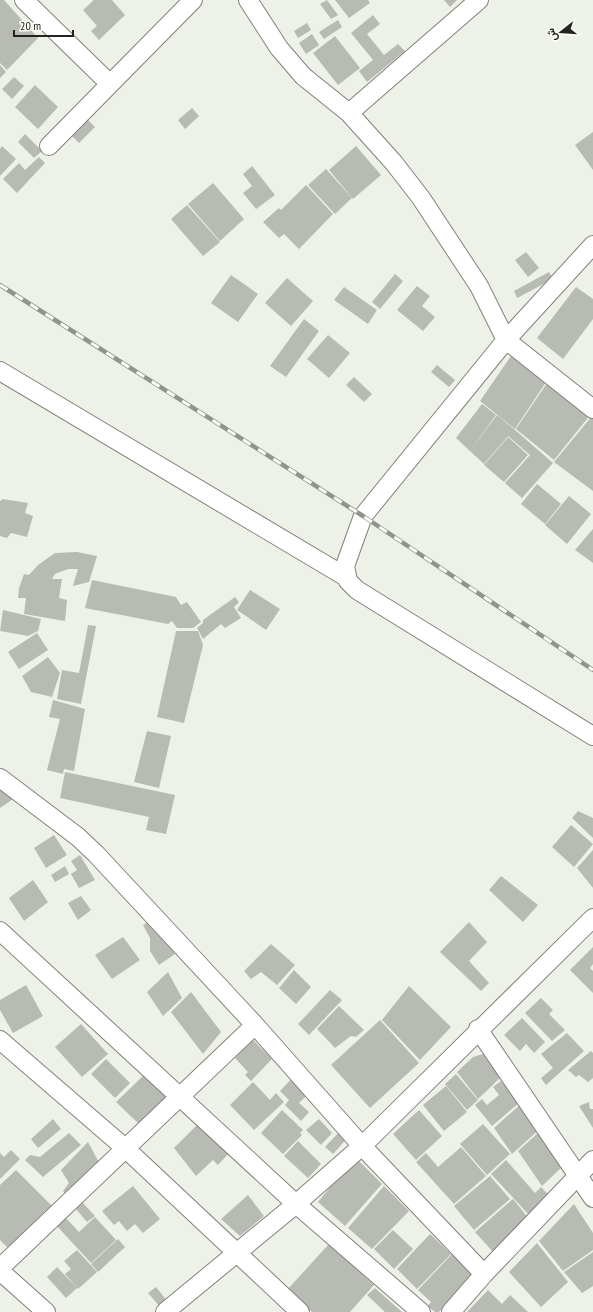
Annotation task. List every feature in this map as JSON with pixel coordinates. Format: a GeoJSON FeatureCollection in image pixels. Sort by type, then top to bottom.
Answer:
{"type":"FeatureCollection","features":[{"type":"Feature","properties":{"kind":"street"},"geometry":{"type":"LineString","coordinates":[[24,0],[110,84]]}},
{"type":"Feature","properties":{"kind":"street"},"geometry":{"type":"LineString","coordinates":[[49,146],[193,0]]}},
{"type":"Feature","properties":{"kind":"street"},"geometry":{"type":"LineString","coordinates":[[248,0],[279,48],[299,71],[348,113],[394,163],[446,233],[479,286],[506,340],[593,408]]}},
{"type":"Feature","properties":{"kind":"street"},"geometry":{"type":"LineString","coordinates":[[348,113],[479,0]]}},
{"type":"Feature","properties":{"kind":"street"},"geometry":{"type":"LineString","coordinates":[[593,245],[506,340],[363,516],[346,559],[346,576],[348,581],[357,590],[593,736]]}},
{"type":"Feature","properties":{"kind":"street"},"geometry":{"type":"LineString","coordinates":[[0,371],[346,576]]}},
{"type":"Feature","properties":{"kind":"street"},"geometry":{"type":"LineString","coordinates":[[0,778],[63,826],[96,854],[255,1025],[362,1146],[484,1274]]}},
{"type":"Feature","properties":{"kind":"street"},"geometry":{"type":"LineString","coordinates":[[165,1312],[296,1204],[362,1146],[478,1029],[593,918]]}},
{"type":"Feature","properties":{"kind":"street"},"geometry":{"type":"LineString","coordinates":[[0,931],[296,1204],[421,1312]]}},
{"type":"Feature","properties":{"kind":"street"},"geometry":{"type":"LineString","coordinates":[[46,1312],[0,1269],[178,1096],[255,1025]]}},
{"type":"Feature","properties":{"kind":"street"},"geometry":{"type":"LineString","coordinates":[[478,1029],[579,1175],[593,1198]]}},
{"type":"Feature","properties":{"kind":"street"},"geometry":{"type":"LineString","coordinates":[[0,1040],[125,1148],[300,1312]]}},
{"type":"Feature","properties":{"kind":"street"},"geometry":{"type":"LineString","coordinates":[[451,1312],[484,1274],[593,1160]]}},
{"type":"Feature","properties":{"kind":"building"},"geometry":{"type":"Polygon","coordinates":[[[0,0],[4,0],[38,38],[7,70],[0,63],[0,0]]]}},
{"type":"Feature","properties":{"kind":"building"},"geometry":{"type":"Polygon","coordinates":[[[94,0],[112,0],[125,15],[99,40],[91,31],[97,26],[83,10],[94,0]]]}},
{"type":"Feature","properties":{"kind":"building"},"geometry":{"type":"Polygon","coordinates":[[[327,0],[338,15],[331,19],[320,4],[327,0]]]}},
{"type":"Feature","properties":{"kind":"building"},"geometry":{"type":"Polygon","coordinates":[[[335,0],[368,0],[370,3],[349,18],[335,0]]]}},
{"type":"Feature","properties":{"kind":"building"},"geometry":{"type":"Polygon","coordinates":[[[444,0],[457,0],[450,7],[444,0]]]}},
{"type":"Feature","properties":{"kind":"building"},"geometry":{"type":"Polygon","coordinates":[[[373,15],[380,24],[367,34],[384,55],[398,44],[405,51],[367,82],[359,71],[373,60],[351,33],[373,15]]]}},
{"type":"Feature","properties":{"kind":"building"},"geometry":{"type":"Polygon","coordinates":[[[338,20],[342,27],[324,39],[319,32],[338,20]]]}},
{"type":"Feature","properties":{"kind":"building"},"geometry":{"type":"Polygon","coordinates":[[[307,23],[311,30],[298,38],[294,31],[307,23]]]}},
{"type":"Feature","properties":{"kind":"building"},"geometry":{"type":"Polygon","coordinates":[[[312,34],[319,45],[306,54],[299,43],[312,34]]]}},
{"type":"Feature","properties":{"kind":"building"},"geometry":{"type":"Polygon","coordinates":[[[335,36],[360,68],[338,85],[313,53],[335,36]]]}},
{"type":"Feature","properties":{"kind":"building"},"geometry":{"type":"Polygon","coordinates":[[[0,65],[6,72],[0,78],[0,65]]]}},
{"type":"Feature","properties":{"kind":"building"},"geometry":{"type":"Polygon","coordinates":[[[14,77],[24,86],[12,99],[2,89],[14,77]]]}},
{"type":"Feature","properties":{"kind":"building"},"geometry":{"type":"Polygon","coordinates":[[[35,85],[58,107],[38,129],[15,107],[35,85]]]}},
{"type":"Feature","properties":{"kind":"building"},"geometry":{"type":"Polygon","coordinates":[[[192,108],[199,116],[185,129],[178,120],[192,108]]]}},
{"type":"Feature","properties":{"kind":"building"},"geometry":{"type":"Polygon","coordinates":[[[87,119],[95,127],[79,143],[71,135],[87,119]]]}},
{"type":"Feature","properties":{"kind":"building"},"geometry":{"type":"Polygon","coordinates":[[[593,132],[593,170],[575,145],[593,132]]]}},
{"type":"Feature","properties":{"kind":"building"},"geometry":{"type":"Polygon","coordinates":[[[25,134],[42,151],[34,158],[18,142],[25,134]]]}},
{"type":"Feature","properties":{"kind":"building"},"geometry":{"type":"Polygon","coordinates":[[[2,146],[16,159],[0,176],[0,149],[2,146]]]}},
{"type":"Feature","properties":{"kind":"building"},"geometry":{"type":"Polygon","coordinates":[[[356,146],[381,175],[353,199],[329,170],[356,146]]]}},
{"type":"Feature","properties":{"kind":"building"},"geometry":{"type":"Polygon","coordinates":[[[39,157],[45,163],[17,193],[3,179],[19,163],[25,170],[39,157]]]}},
{"type":"Feature","properties":{"kind":"building"},"geometry":{"type":"Polygon","coordinates":[[[252,166],[275,195],[256,209],[243,193],[252,186],[243,174],[252,166]]]}},
{"type":"Feature","properties":{"kind":"building"},"geometry":{"type":"Polygon","coordinates":[[[326,169],[352,198],[335,214],[308,185],[326,169]]]}},
{"type":"Feature","properties":{"kind":"building"},"geometry":{"type":"Polygon","coordinates":[[[213,183],[244,219],[220,241],[188,204],[213,183]]]}},
{"type":"Feature","properties":{"kind":"building"},"geometry":{"type":"Polygon","coordinates":[[[306,185],[333,214],[299,249],[284,234],[279,238],[263,222],[279,208],[281,210],[306,185]]]}},
{"type":"Feature","properties":{"kind":"building"},"geometry":{"type":"Polygon","coordinates":[[[187,205],[220,242],[203,256],[171,219],[187,205]]]}},
{"type":"Feature","properties":{"kind":"building"},"geometry":{"type":"Polygon","coordinates":[[[526,252],[539,268],[528,277],[515,260],[526,252]]]}},
{"type":"Feature","properties":{"kind":"building"},"geometry":{"type":"Polygon","coordinates":[[[549,272],[553,279],[517,298],[514,291],[549,272]]]}},
{"type":"Feature","properties":{"kind":"building"},"geometry":{"type":"Polygon","coordinates":[[[395,274],[403,281],[380,309],[372,302],[395,274]]]}},
{"type":"Feature","properties":{"kind":"building"},"geometry":{"type":"Polygon","coordinates":[[[231,275],[258,294],[238,322],[211,303],[231,275]]]}},
{"type":"Feature","properties":{"kind":"building"},"geometry":{"type":"Polygon","coordinates":[[[287,278],[313,301],[291,326],[265,303],[287,278]]]}},
{"type":"Feature","properties":{"kind":"building"},"geometry":{"type":"Polygon","coordinates":[[[417,286],[430,296],[422,306],[435,317],[423,331],[397,310],[417,286]]]}},
{"type":"Feature","properties":{"kind":"building"},"geometry":{"type":"Polygon","coordinates":[[[344,287],[377,310],[368,324],[334,300],[344,287]]]}},
{"type":"Feature","properties":{"kind":"building"},"geometry":{"type":"Polygon","coordinates":[[[576,287],[593,299],[593,319],[563,359],[537,338],[576,287]]]}},
{"type":"Feature","properties":{"kind":"building"},"geometry":{"type":"Polygon","coordinates":[[[304,319],[319,331],[286,377],[270,366],[304,319]]]}},
{"type":"Feature","properties":{"kind":"building"},"geometry":{"type":"Polygon","coordinates":[[[328,335],[350,353],[329,378],[307,359],[328,335]]]}},
{"type":"Feature","properties":{"kind":"building"},"geometry":{"type":"Polygon","coordinates":[[[511,356],[546,382],[515,429],[480,401],[511,356]]]}},
{"type":"Feature","properties":{"kind":"building"},"geometry":{"type":"Polygon","coordinates":[[[437,365],[455,380],[449,387],[431,372],[437,365]]]}},
{"type":"Feature","properties":{"kind":"building"},"geometry":{"type":"Polygon","coordinates":[[[354,377],[372,394],[364,402],[346,385],[354,377]]]}},
{"type":"Feature","properties":{"kind":"building"},"geometry":{"type":"Polygon","coordinates":[[[547,383],[591,414],[554,460],[516,429],[547,383]]]}},
{"type":"Feature","properties":{"kind":"building"},"geometry":{"type":"Polygon","coordinates":[[[482,404],[496,415],[470,451],[456,438],[482,404]]]}},
{"type":"Feature","properties":{"kind":"building"},"geometry":{"type":"Polygon","coordinates":[[[497,415],[514,429],[484,464],[470,451],[497,415]]]}},
{"type":"Feature","properties":{"kind":"building"},"geometry":{"type":"Polygon","coordinates":[[[592,416],[593,417],[593,491],[554,462],[592,416]]]}},
{"type":"Feature","properties":{"kind":"building"},"geometry":{"type":"Polygon","coordinates":[[[514,429],[553,463],[522,498],[505,483],[530,455],[508,436],[514,429]]]}},
{"type":"Feature","properties":{"kind":"building"},"geometry":{"type":"Polygon","coordinates":[[[508,437],[528,455],[504,482],[484,465],[508,437]]]}},
{"type":"Feature","properties":{"kind":"building"},"geometry":{"type":"Polygon","coordinates":[[[537,484],[561,504],[545,524],[521,504],[537,484]]]}},
{"type":"Feature","properties":{"kind":"building"},"geometry":{"type":"Polygon","coordinates":[[[569,496],[591,514],[567,544],[545,525],[569,496]]]}},
{"type":"Feature","properties":{"kind":"building"},"geometry":{"type":"Polygon","coordinates":[[[3,499],[28,503],[25,513],[33,516],[27,537],[11,533],[7,538],[0,536],[0,501],[3,499]]]}},
{"type":"Feature","properties":{"kind":"building"},"geometry":{"type":"Polygon","coordinates":[[[593,529],[593,563],[575,550],[593,529]]]}},
{"type":"Feature","properties":{"kind":"building"},"geometry":{"type":"Polygon","coordinates":[[[77,552],[97,556],[89,582],[73,586],[78,569],[68,569],[55,574],[52,579],[62,579],[59,598],[67,600],[65,621],[24,614],[26,598],[18,598],[19,588],[24,574],[29,575],[38,565],[55,553],[77,552]]]}},
{"type":"Feature","properties":{"kind":"building"},"geometry":{"type":"Polygon","coordinates":[[[92,580],[176,597],[181,605],[187,602],[201,622],[193,628],[177,628],[172,621],[168,624],[85,608],[92,580]]]}},
{"type":"Feature","properties":{"kind":"building"},"geometry":{"type":"Polygon","coordinates":[[[250,590],[280,609],[266,630],[237,610],[250,590]]]}},
{"type":"Feature","properties":{"kind":"building"},"geometry":{"type":"Polygon","coordinates":[[[235,597],[239,602],[234,607],[241,618],[225,628],[221,624],[203,639],[197,628],[203,623],[203,620],[235,597]]]}},
{"type":"Feature","properties":{"kind":"building"},"geometry":{"type":"Polygon","coordinates":[[[3,610],[41,619],[38,631],[28,636],[0,631],[3,610]]]}},
{"type":"Feature","properties":{"kind":"building"},"geometry":{"type":"Polygon","coordinates":[[[88,625],[96,626],[81,704],[57,699],[62,670],[79,673],[88,625]]]}},
{"type":"Feature","properties":{"kind":"building"},"geometry":{"type":"Polygon","coordinates":[[[176,631],[198,631],[203,645],[184,723],[157,717],[176,631]]]}},
{"type":"Feature","properties":{"kind":"building"},"geometry":{"type":"Polygon","coordinates":[[[37,633],[48,650],[19,669],[8,652],[37,633]]]}},
{"type":"Feature","properties":{"kind":"building"},"geometry":{"type":"Polygon","coordinates":[[[48,657],[60,673],[52,697],[31,692],[22,676],[48,657]]]}},
{"type":"Feature","properties":{"kind":"building"},"geometry":{"type":"Polygon","coordinates":[[[53,700],[85,709],[74,771],[64,769],[63,774],[47,770],[60,719],[49,717],[53,700]]]}},
{"type":"Feature","properties":{"kind":"building"},"geometry":{"type":"Polygon","coordinates":[[[147,731],[171,736],[159,788],[134,782],[147,731]]]}},
{"type":"Feature","properties":{"kind":"building"},"geometry":{"type":"Polygon","coordinates":[[[65,772],[175,795],[166,834],[146,830],[149,817],[60,798],[65,772]]]}},
{"type":"Feature","properties":{"kind":"building"},"geometry":{"type":"Polygon","coordinates":[[[0,786],[16,797],[0,808],[0,786]]]}},
{"type":"Feature","properties":{"kind":"building"},"geometry":{"type":"Polygon","coordinates":[[[578,811],[593,818],[593,838],[572,818],[578,811]]]}},
{"type":"Feature","properties":{"kind":"building"},"geometry":{"type":"Polygon","coordinates":[[[571,825],[593,844],[574,867],[552,847],[571,825]]]}},
{"type":"Feature","properties":{"kind":"building"},"geometry":{"type":"Polygon","coordinates":[[[54,835],[67,855],[46,868],[34,848],[54,835]]]}},
{"type":"Feature","properties":{"kind":"building"},"geometry":{"type":"Polygon","coordinates":[[[593,850],[593,888],[577,868],[593,850]]]}},
{"type":"Feature","properties":{"kind":"building"},"geometry":{"type":"Polygon","coordinates":[[[80,855],[95,880],[79,888],[71,874],[77,870],[71,861],[80,855]]]}},
{"type":"Feature","properties":{"kind":"building"},"geometry":{"type":"Polygon","coordinates":[[[65,866],[69,874],[55,882],[51,875],[65,866]]]}},
{"type":"Feature","properties":{"kind":"building"},"geometry":{"type":"Polygon","coordinates":[[[501,876],[538,905],[523,922],[489,890],[501,876]]]}},
{"type":"Feature","properties":{"kind":"building"},"geometry":{"type":"Polygon","coordinates":[[[33,880],[48,902],[24,921],[9,898],[33,880]]]}},
{"type":"Feature","properties":{"kind":"building"},"geometry":{"type":"Polygon","coordinates":[[[81,896],[91,910],[78,920],[68,903],[81,896]]]}},
{"type":"Feature","properties":{"kind":"building"},"geometry":{"type":"Polygon","coordinates":[[[154,918],[175,954],[159,965],[150,951],[150,938],[143,925],[154,918]]]}},
{"type":"Feature","properties":{"kind":"building"},"geometry":{"type":"Polygon","coordinates":[[[469,922],[487,942],[469,961],[489,983],[481,991],[440,952],[469,922]]]}},
{"type":"Feature","properties":{"kind":"building"},"geometry":{"type":"Polygon","coordinates":[[[123,937],[140,960],[112,979],[95,955],[123,937]]]}},
{"type":"Feature","properties":{"kind":"building"},"geometry":{"type":"Polygon","coordinates":[[[271,944],[295,965],[277,985],[261,972],[251,979],[244,971],[271,944]]]}},
{"type":"Feature","properties":{"kind":"building"},"geometry":{"type":"Polygon","coordinates":[[[593,947],[593,964],[590,968],[593,971],[593,993],[570,970],[593,947]]]}},
{"type":"Feature","properties":{"kind":"building"},"geometry":{"type":"Polygon","coordinates":[[[294,970],[311,987],[296,1004],[279,988],[294,970]]]}},
{"type":"Feature","properties":{"kind":"building"},"geometry":{"type":"Polygon","coordinates":[[[168,972],[182,998],[163,1016],[147,992],[168,972]]]}},
{"type":"Feature","properties":{"kind":"building"},"geometry":{"type":"Polygon","coordinates":[[[26,985],[43,1016],[13,1033],[0,1010],[0,1000],[26,985]]]}},
{"type":"Feature","properties":{"kind":"building"},"geometry":{"type":"Polygon","coordinates":[[[409,986],[451,1027],[420,1060],[382,1020],[409,986]]]}},
{"type":"Feature","properties":{"kind":"building"},"geometry":{"type":"Polygon","coordinates":[[[330,990],[342,1000],[309,1035],[298,1024],[330,990]]]}},
{"type":"Feature","properties":{"kind":"building"},"geometry":{"type":"Polygon","coordinates":[[[191,992],[221,1032],[203,1054],[171,1012],[191,992]]]}},
{"type":"Feature","properties":{"kind":"building"},"geometry":{"type":"Polygon","coordinates":[[[541,998],[553,1010],[549,1014],[565,1030],[552,1041],[525,1013],[541,998]]]}},
{"type":"Feature","properties":{"kind":"building"},"geometry":{"type":"Polygon","coordinates":[[[339,1006],[364,1030],[356,1037],[351,1036],[335,1048],[317,1029],[339,1006]]]}},
{"type":"Feature","properties":{"kind":"building"},"geometry":{"type":"Polygon","coordinates":[[[522,1018],[545,1042],[534,1053],[526,1044],[520,1051],[504,1035],[522,1018]]]}},
{"type":"Feature","properties":{"kind":"building"},"geometry":{"type":"Polygon","coordinates":[[[380,1020],[419,1063],[370,1108],[331,1065],[380,1020]]]}},
{"type":"Feature","properties":{"kind":"building"},"geometry":{"type":"Polygon","coordinates":[[[81,1024],[108,1054],[82,1077],[55,1047],[81,1024]]]}},
{"type":"Feature","properties":{"kind":"building"},"geometry":{"type":"Polygon","coordinates":[[[567,1033],[584,1051],[546,1085],[541,1078],[553,1068],[541,1054],[567,1033]]]}},
{"type":"Feature","properties":{"kind":"building"},"geometry":{"type":"Polygon","coordinates":[[[252,1039],[272,1059],[251,1081],[245,1075],[248,1072],[235,1058],[252,1039]]]}},
{"type":"Feature","properties":{"kind":"building"},"geometry":{"type":"Polygon","coordinates":[[[591,1051],[593,1053],[593,1078],[588,1082],[579,1075],[576,1077],[568,1070],[591,1051]]]}},
{"type":"Feature","properties":{"kind":"building"},"geometry":{"type":"Polygon","coordinates":[[[483,1054],[500,1078],[478,1099],[457,1072],[473,1057],[483,1054]]]}},
{"type":"Feature","properties":{"kind":"building"},"geometry":{"type":"Polygon","coordinates":[[[106,1059],[130,1083],[115,1098],[91,1074],[106,1059]]]}},
{"type":"Feature","properties":{"kind":"building"},"geometry":{"type":"Polygon","coordinates":[[[296,1074],[312,1090],[299,1103],[309,1112],[301,1121],[285,1105],[289,1100],[280,1091],[296,1074]]]}},
{"type":"Feature","properties":{"kind":"building"},"geometry":{"type":"Polygon","coordinates":[[[456,1074],[478,1100],[467,1110],[445,1084],[456,1074]]]}},
{"type":"Feature","properties":{"kind":"building"},"geometry":{"type":"Polygon","coordinates":[[[144,1075],[167,1098],[139,1124],[116,1102],[144,1075]]]}},
{"type":"Feature","properties":{"kind":"building"},"geometry":{"type":"Polygon","coordinates":[[[501,1081],[519,1103],[492,1126],[475,1105],[482,1099],[487,1105],[499,1095],[493,1087],[501,1081]]]}},
{"type":"Feature","properties":{"kind":"building"},"geometry":{"type":"Polygon","coordinates":[[[253,1082],[270,1100],[276,1093],[284,1102],[254,1130],[230,1105],[253,1082]]]}},
{"type":"Feature","properties":{"kind":"building"},"geometry":{"type":"Polygon","coordinates":[[[446,1086],[467,1112],[444,1131],[423,1105],[446,1086]]]}},
{"type":"Feature","properties":{"kind":"building"},"geometry":{"type":"Polygon","coordinates":[[[524,1101],[541,1128],[512,1154],[494,1128],[524,1101]]]}},
{"type":"Feature","properties":{"kind":"building"},"geometry":{"type":"Polygon","coordinates":[[[589,1102],[590,1109],[593,1109],[593,1128],[579,1106],[589,1102]]]}},
{"type":"Feature","properties":{"kind":"building"},"geometry":{"type":"Polygon","coordinates":[[[282,1110],[303,1130],[300,1133],[302,1135],[283,1154],[261,1133],[282,1110]]]}},
{"type":"Feature","properties":{"kind":"building"},"geometry":{"type":"Polygon","coordinates":[[[419,1110],[442,1136],[416,1160],[393,1134],[419,1110]]]}},
{"type":"Feature","properties":{"kind":"building"},"geometry":{"type":"Polygon","coordinates":[[[53,1119],[61,1129],[38,1148],[31,1139],[53,1119]]]}},
{"type":"Feature","properties":{"kind":"building"},"geometry":{"type":"Polygon","coordinates":[[[319,1119],[332,1133],[321,1145],[306,1130],[319,1119]]]}},
{"type":"Feature","properties":{"kind":"building"},"geometry":{"type":"Polygon","coordinates":[[[483,1124],[510,1154],[487,1175],[460,1144],[483,1124]]]}},
{"type":"Feature","properties":{"kind":"building"},"geometry":{"type":"Polygon","coordinates":[[[197,1125],[204,1132],[210,1127],[229,1153],[218,1165],[213,1160],[196,1176],[174,1148],[197,1125]]]}},
{"type":"Feature","properties":{"kind":"building"},"geometry":{"type":"Polygon","coordinates":[[[342,1129],[350,1135],[333,1154],[325,1147],[342,1129]]]}},
{"type":"Feature","properties":{"kind":"building"},"geometry":{"type":"Polygon","coordinates":[[[69,1133],[81,1145],[43,1177],[25,1160],[30,1155],[40,1157],[69,1133]]]}},
{"type":"Feature","properties":{"kind":"building"},"geometry":{"type":"Polygon","coordinates":[[[538,1133],[562,1167],[542,1186],[518,1151],[538,1133]]]}},
{"type":"Feature","properties":{"kind":"building"},"geometry":{"type":"Polygon","coordinates":[[[298,1141],[321,1164],[308,1178],[284,1156],[298,1141]]]}},
{"type":"Feature","properties":{"kind":"building"},"geometry":{"type":"Polygon","coordinates":[[[88,1142],[102,1168],[70,1199],[63,1191],[69,1183],[61,1170],[88,1142]]]}},
{"type":"Feature","properties":{"kind":"building"},"geometry":{"type":"Polygon","coordinates":[[[461,1147],[486,1176],[454,1204],[416,1162],[426,1153],[438,1167],[461,1147]]]}},
{"type":"Feature","properties":{"kind":"building"},"geometry":{"type":"Polygon","coordinates":[[[11,1150],[20,1159],[0,1179],[0,1153],[4,1157],[11,1150]]]}},
{"type":"Feature","properties":{"kind":"building"},"geometry":{"type":"Polygon","coordinates":[[[355,1157],[382,1184],[345,1226],[318,1202],[355,1157]]]}},
{"type":"Feature","properties":{"kind":"building"},"geometry":{"type":"Polygon","coordinates":[[[506,1160],[535,1193],[541,1187],[550,1196],[529,1215],[491,1174],[506,1160]]]}},
{"type":"Feature","properties":{"kind":"building"},"geometry":{"type":"Polygon","coordinates":[[[16,1170],[54,1208],[9,1249],[0,1240],[0,1185],[16,1170]]]}},
{"type":"Feature","properties":{"kind":"building"},"geometry":{"type":"Polygon","coordinates":[[[490,1176],[510,1199],[474,1230],[454,1206],[490,1176]]]}},
{"type":"Feature","properties":{"kind":"building"},"geometry":{"type":"Polygon","coordinates":[[[133,1186],[160,1219],[143,1233],[135,1224],[127,1231],[119,1221],[114,1225],[102,1211],[133,1186]]]}},
{"type":"Feature","properties":{"kind":"building"},"geometry":{"type":"Polygon","coordinates":[[[384,1186],[409,1211],[372,1249],[348,1228],[384,1186]]]}},
{"type":"Feature","properties":{"kind":"building"},"geometry":{"type":"Polygon","coordinates":[[[248,1195],[264,1216],[240,1236],[221,1219],[248,1195]]]}},
{"type":"Feature","properties":{"kind":"building"},"geometry":{"type":"Polygon","coordinates":[[[513,1199],[529,1219],[494,1253],[475,1232],[513,1199]]]}},
{"type":"Feature","properties":{"kind":"building"},"geometry":{"type":"Polygon","coordinates":[[[83,1203],[95,1216],[87,1222],[76,1209],[83,1203]]]}},
{"type":"Feature","properties":{"kind":"building"},"geometry":{"type":"Polygon","coordinates":[[[574,1204],[593,1233],[593,1250],[563,1271],[539,1241],[574,1204]]]}},
{"type":"Feature","properties":{"kind":"building"},"geometry":{"type":"Polygon","coordinates":[[[65,1217],[79,1232],[95,1217],[116,1240],[91,1263],[56,1225],[65,1217]]]}},
{"type":"Feature","properties":{"kind":"building"},"geometry":{"type":"Polygon","coordinates":[[[393,1230],[413,1249],[394,1269],[374,1249],[393,1230]]]}},
{"type":"Feature","properties":{"kind":"building"},"geometry":{"type":"Polygon","coordinates":[[[430,1234],[451,1254],[417,1289],[397,1269],[430,1234]]]}},
{"type":"Feature","properties":{"kind":"building"},"geometry":{"type":"Polygon","coordinates":[[[118,1239],[125,1247],[98,1272],[91,1264],[118,1239]]]}},
{"type":"Feature","properties":{"kind":"building"},"geometry":{"type":"Polygon","coordinates":[[[537,1243],[568,1282],[541,1307],[509,1272],[537,1243]]]}},
{"type":"Feature","properties":{"kind":"building"},"geometry":{"type":"Polygon","coordinates":[[[329,1244],[374,1285],[350,1312],[312,1312],[287,1290],[329,1244]]]}},
{"type":"Feature","properties":{"kind":"building"},"geometry":{"type":"Polygon","coordinates":[[[77,1250],[97,1272],[78,1289],[65,1274],[71,1269],[64,1261],[77,1250]]]}},
{"type":"Feature","properties":{"kind":"building"},"geometry":{"type":"Polygon","coordinates":[[[593,1252],[593,1286],[582,1293],[564,1272],[593,1252]]]}},
{"type":"Feature","properties":{"kind":"building"},"geometry":{"type":"Polygon","coordinates":[[[452,1254],[473,1275],[439,1312],[435,1312],[428,1306],[431,1302],[418,1290],[452,1254]]]}},
{"type":"Feature","properties":{"kind":"building"},"geometry":{"type":"Polygon","coordinates":[[[57,1267],[77,1288],[66,1298],[47,1277],[57,1267]]]}},
{"type":"Feature","properties":{"kind":"building"},"geometry":{"type":"Polygon","coordinates":[[[156,1287],[168,1302],[161,1308],[148,1293],[156,1287]]]}},
{"type":"Feature","properties":{"kind":"building"},"geometry":{"type":"Polygon","coordinates":[[[375,1288],[402,1312],[385,1312],[367,1295],[375,1288]]]}},
{"type":"Feature","properties":{"kind":"building"},"geometry":{"type":"Polygon","coordinates":[[[488,1290],[502,1304],[510,1295],[528,1312],[467,1312],[488,1290]]]}},
{"type":"Feature","properties":{"kind":"railway"},"geometry":{"type":"LineString","coordinates":[[0,285],[363,516],[593,670]]}}]}
